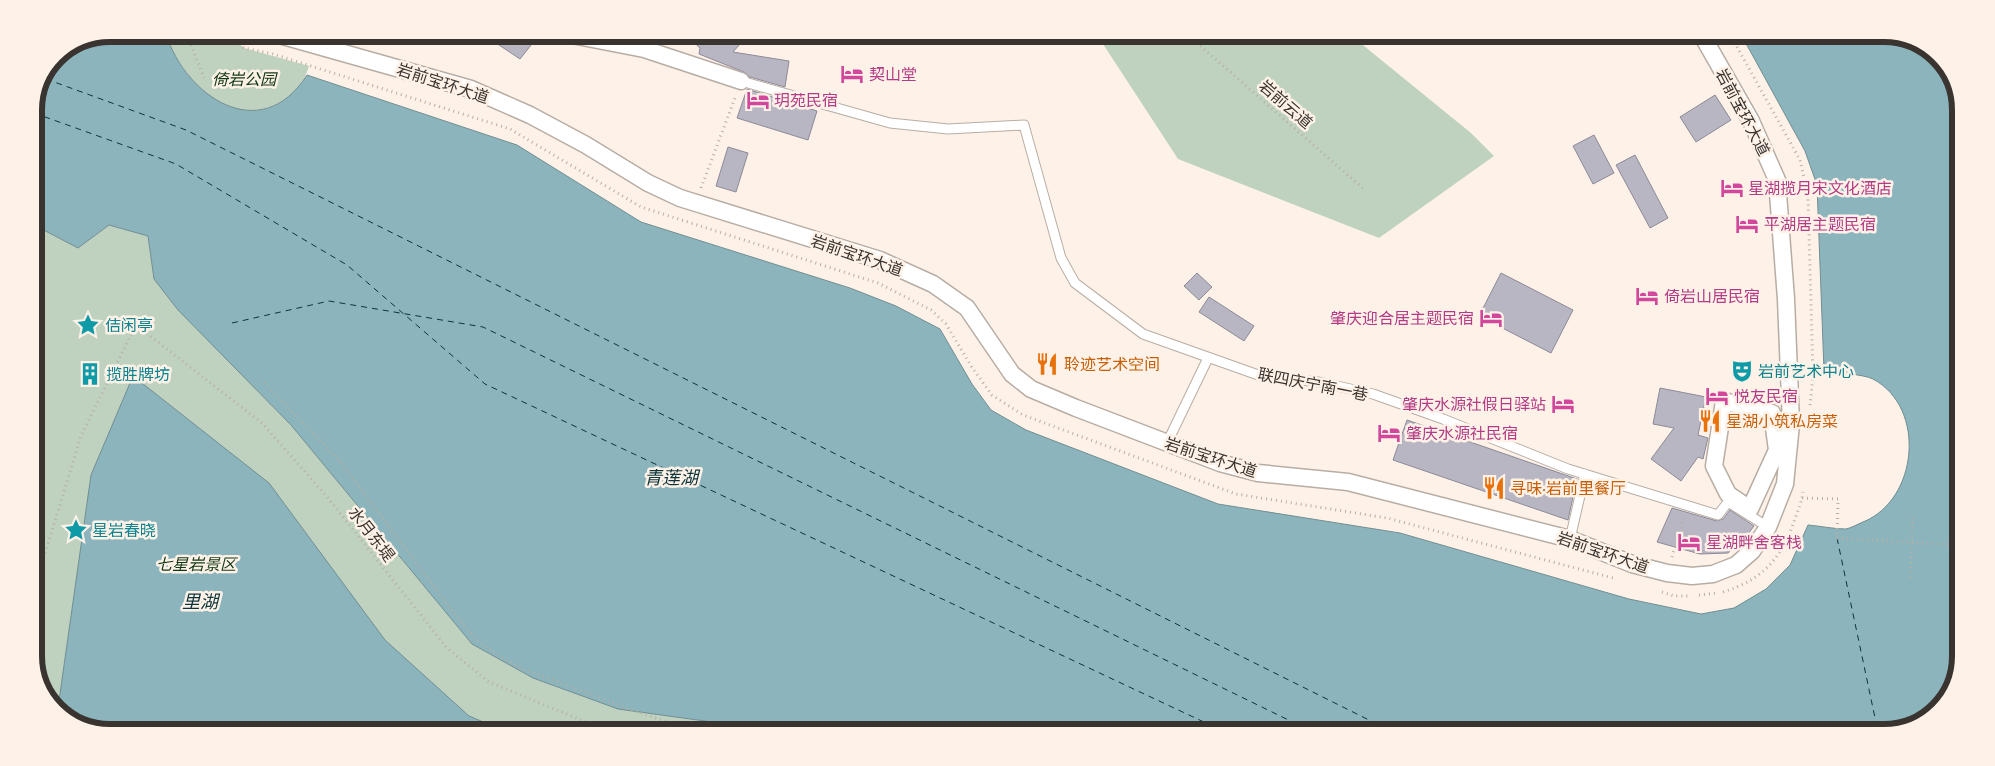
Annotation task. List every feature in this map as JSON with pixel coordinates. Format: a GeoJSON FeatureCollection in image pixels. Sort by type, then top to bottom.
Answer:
{"type":"FeatureCollection","features":[{"type":"Feature","properties":{"kind":"street","name":"岩前宝环大道"},"geometry":{"type":"LineString","coordinates":[[304,42],[471,89],[530,115],[586,145],[648,183],[695,203],[880,260],[933,284],[967,308],[1012,374],[1031,389],[1166,443],[1220,463],[1258,474],[1348,482],[1570,539],[1632,564],[1667,573],[1692,576],[1713,574],[1736,565],[1752,551],[1768,528],[1785,484],[1791,424],[1786,299],[1777,180],[1751,121],[1705,42]]}},
{"type":"Feature","properties":{"kind":"street"},"geometry":{"type":"LineString","coordinates":[[608,42],[644,49],[741,81]]}},
{"type":"Feature","properties":{"kind":"street"},"geometry":{"type":"LineString","coordinates":[[1724,401],[1772,413],[1777,450],[1750,509],[1728,494],[1714,466],[1724,401]]}},
{"type":"Feature","properties":{"kind":"lane","name":"联四庆宁南一巷"},"geometry":{"type":"LineString","coordinates":[[741,81],[890,123],[948,129],[1024,125],[1061,258],[1076,283],[1143,334],[1261,376],[1319,382],[1373,394],[1585,474],[1718,515],[1728,502],[1768,528]]}},
{"type":"Feature","properties":{"kind":"lane"},"geometry":{"type":"LineString","coordinates":[[1166,443],[1208,358]]}},
{"type":"Feature","properties":{"kind":"lane"},"geometry":{"type":"LineString","coordinates":[[1570,539],[1585,474]]}},
{"type":"Feature","properties":{"kind":"path"},"geometry":{"type":"LineString","coordinates":[[243,42],[244,48]]}},
{"type":"Feature","properties":{"kind":"path","name":"岩前云道"},"geometry":{"type":"LineString","coordinates":[[1196,42],[1366,191]]}},
{"type":"Feature","properties":{"kind":"path"},"geometry":{"type":"LineString","coordinates":[[191,45],[204,78]]}},
{"type":"Feature","properties":{"kind":"path"},"geometry":{"type":"LineString","coordinates":[[695,203],[741,81]]}},
{"type":"Feature","properties":{"kind":"path","name":"水月东堤"},"geometry":{"type":"LineString","coordinates":[[43,559],[81,436],[136,325],[262,423],[328,498],[447,648],[489,682],[591,724]]}},
{"type":"Feature","properties":{"kind":"path"},"geometry":{"type":"LineString","coordinates":[[264,383],[339,460],[453,612],[479,643],[521,668],[620,706],[674,724]]}},
{"type":"Feature","properties":{"kind":"path"},"geometry":{"type":"LineString","coordinates":[[1802,498],[1838,499],[1837,538],[1952,545]]}},
{"type":"Feature","properties":{"kind":"path"},"geometry":{"type":"LineString","coordinates":[[1667,573],[1687,505]]}},
{"type":"Feature","properties":{"kind":"path"},"geometry":{"type":"LineString","coordinates":[[1910,578],[1913,517]]}},
{"type":"Feature","properties":{"kind":"green space","name":"倚岩公园"},"geometry":{"type":"Polygon","coordinates":[[[169,42],[237,42],[244,48],[309,66],[304,79],[296,90],[273,106],[260,110],[232,109],[210,97],[194,82],[174,54],[169,42]]]}},
{"type":"Feature","properties":{"kind":"green space"},"geometry":{"type":"Polygon","coordinates":[[[1100,42],[1359,42],[1471,133],[1494,156],[1379,238],[1178,159],[1100,42]]]}},
{"type":"Feature","properties":{"kind":"green space","name":"七星岩景区"},"geometry":{"type":"Polygon","coordinates":[[[109,225],[148,236],[154,279],[178,309],[291,425],[472,644],[533,678],[618,709],[854,724],[111,724],[89,720],[62,704],[46,677],[43,660],[42,229],[78,248],[109,225]]]}},
{"type":"Feature","properties":{"kind":"water","name":"青莲湖"},"geometry":{"type":"Polygon","coordinates":[[[111,42],[169,42],[176,57],[190,77],[207,94],[227,105],[247,110],[268,108],[289,96],[307,75],[517,145],[641,222],[850,288],[896,306],[940,329],[972,384],[991,410],[1026,430],[1218,504],[1400,533],[1629,599],[1701,614],[1734,608],[1766,589],[1790,565],[1808,525],[1846,529],[1863,522],[1881,511],[1895,494],[1905,475],[1909,453],[1908,431],[1902,410],[1890,393],[1869,377],[1824,371],[1817,185],[1805,151],[1745,42],[1884,42],[1898,44],[1918,52],[1933,62],[1947,85],[1952,106],[1951,669],[1945,686],[1933,704],[1906,720],[1884,724],[788,724],[712,722],[618,709],[533,678],[472,644],[291,425],[178,310],[154,279],[148,236],[109,225],[78,248],[42,229],[42,111],[48,85],[62,62],[85,48],[111,42]]]}},
{"type":"Feature","properties":{"kind":"water","name":"里湖"},"geometry":{"type":"Polygon","coordinates":[[[133,376],[269,483],[385,640],[469,716],[488,724],[111,724],[89,720],[80,716],[59,700],[91,475],[133,376]]]}},
{"type":"Feature","properties":{"kind":"building"},"geometry":{"type":"Polygon","coordinates":[[[494,42],[533,42],[520,59],[494,42]]]}},
{"type":"Feature","properties":{"kind":"building"},"geometry":{"type":"Polygon","coordinates":[[[694,42],[742,42],[733,52],[789,61],[785,87],[750,77],[744,72],[699,54],[700,48],[694,42]]]}},
{"type":"Feature","properties":{"kind":"building"},"geometry":{"type":"Polygon","coordinates":[[[747,89],[817,111],[808,140],[737,118],[747,89]]]}},
{"type":"Feature","properties":{"kind":"building"},"geometry":{"type":"Polygon","coordinates":[[[1715,95],[1731,120],[1696,142],[1680,117],[1715,95]]]}},
{"type":"Feature","properties":{"kind":"building"},"geometry":{"type":"Polygon","coordinates":[[[1594,135],[1614,173],[1593,184],[1573,146],[1594,135]]]}},
{"type":"Feature","properties":{"kind":"building"},"geometry":{"type":"Polygon","coordinates":[[[728,147],[748,153],[736,192],[716,186],[728,147]]]}},
{"type":"Feature","properties":{"kind":"building"},"geometry":{"type":"Polygon","coordinates":[[[1635,155],[1668,218],[1650,228],[1616,165],[1635,155]]]}},
{"type":"Feature","properties":{"kind":"building"},"geometry":{"type":"Polygon","coordinates":[[[1197,273],[1212,287],[1199,300],[1184,286],[1197,273]]]}},
{"type":"Feature","properties":{"kind":"building"},"geometry":{"type":"Polygon","coordinates":[[[1501,273],[1573,310],[1551,353],[1479,316],[1501,273]]]}},
{"type":"Feature","properties":{"kind":"building"},"geometry":{"type":"Polygon","coordinates":[[[1209,297],[1254,326],[1244,341],[1199,312],[1209,297]]]}},
{"type":"Feature","properties":{"kind":"building"},"geometry":{"type":"Polygon","coordinates":[[[1660,388],[1706,397],[1698,435],[1708,438],[1703,459],[1698,457],[1681,481],[1651,459],[1674,428],[1653,424],[1660,388]]]}},
{"type":"Feature","properties":{"kind":"building"},"geometry":{"type":"Polygon","coordinates":[[[1407,420],[1577,479],[1568,520],[1393,460],[1407,420]]]}},
{"type":"Feature","properties":{"kind":"building"},"geometry":{"type":"Polygon","coordinates":[[[1672,508],[1717,521],[1723,519],[1730,510],[1754,526],[1744,539],[1728,553],[1700,554],[1657,542],[1672,508]]]}},
{"type":"Feature","properties":{"kind":"ferry route"},"geometry":{"type":"LineString","coordinates":[[50,81],[186,130],[1377,724]]}},
{"type":"Feature","properties":{"kind":"ferry route"},"geometry":{"type":"LineString","coordinates":[[42,116],[176,164],[347,265],[485,384],[1208,724]]}},
{"type":"Feature","properties":{"kind":"ferry route"},"geometry":{"type":"LineString","coordinates":[[232,323],[329,301],[483,327],[1297,724]]}},
{"type":"Feature","properties":{"kind":"ferry route"},"geometry":{"type":"LineString","coordinates":[[1837,538],[1876,724]]}},
{"type":"Feature","properties":{"kind":"place","name":"契山堂"},"geometry":{"type":"Point","coordinates":[852,74]}},
{"type":"Feature","properties":{"kind":"place","name":"玥苑民宿"},"geometry":{"type":"Point","coordinates":[758,100]}},
{"type":"Feature","properties":{"kind":"place","name":"星湖揽月宋文化酒店"},"geometry":{"type":"Point","coordinates":[1732,188]}},
{"type":"Feature","properties":{"kind":"place","name":"平湖居主题民宿"},"geometry":{"type":"Point","coordinates":[1747,224]}},
{"type":"Feature","properties":{"kind":"place","name":"倚岩山居民宿"},"geometry":{"type":"Point","coordinates":[1647,296]}},
{"type":"Feature","properties":{"kind":"place","name":"肇庆迎合居主题民宿"},"geometry":{"type":"Point","coordinates":[1491,318]}},
{"type":"Feature","properties":{"kind":"place","name":"佶闲亭"},"geometry":{"type":"Point","coordinates":[88,325]}},
{"type":"Feature","properties":{"kind":"place","name":"聆迹艺术空间"},"geometry":{"type":"Point","coordinates":[1047,364]}},
{"type":"Feature","properties":{"kind":"place","name":"岩前艺术中心"},"geometry":{"type":"Point","coordinates":[1742,371]}},
{"type":"Feature","properties":{"kind":"place","name":"揽胜牌坊"},"geometry":{"type":"Point","coordinates":[90,374]}},
{"type":"Feature","properties":{"kind":"place","name":"悦友民宿"},"geometry":{"type":"Point","coordinates":[1717,396]}},
{"type":"Feature","properties":{"kind":"place","name":"肇庆水源社假日驿站"},"geometry":{"type":"Point","coordinates":[1563,404]}},
{"type":"Feature","properties":{"kind":"place","name":"星湖小筑私房菜"},"geometry":{"type":"Point","coordinates":[1710,421]}},
{"type":"Feature","properties":{"kind":"place","name":"肇庆水源社民宿"},"geometry":{"type":"Point","coordinates":[1389,433]}},
{"type":"Feature","properties":{"kind":"place","name":"寻味·岩前里餐厅"},"geometry":{"type":"Point","coordinates":[1494,488]}},
{"type":"Feature","properties":{"kind":"place","name":"星岩春晓"},"geometry":{"type":"Point","coordinates":[76,530]}},
{"type":"Feature","properties":{"kind":"place","name":"星湖畔舍客栈"},"geometry":{"type":"Point","coordinates":[1689,542]}}]}
